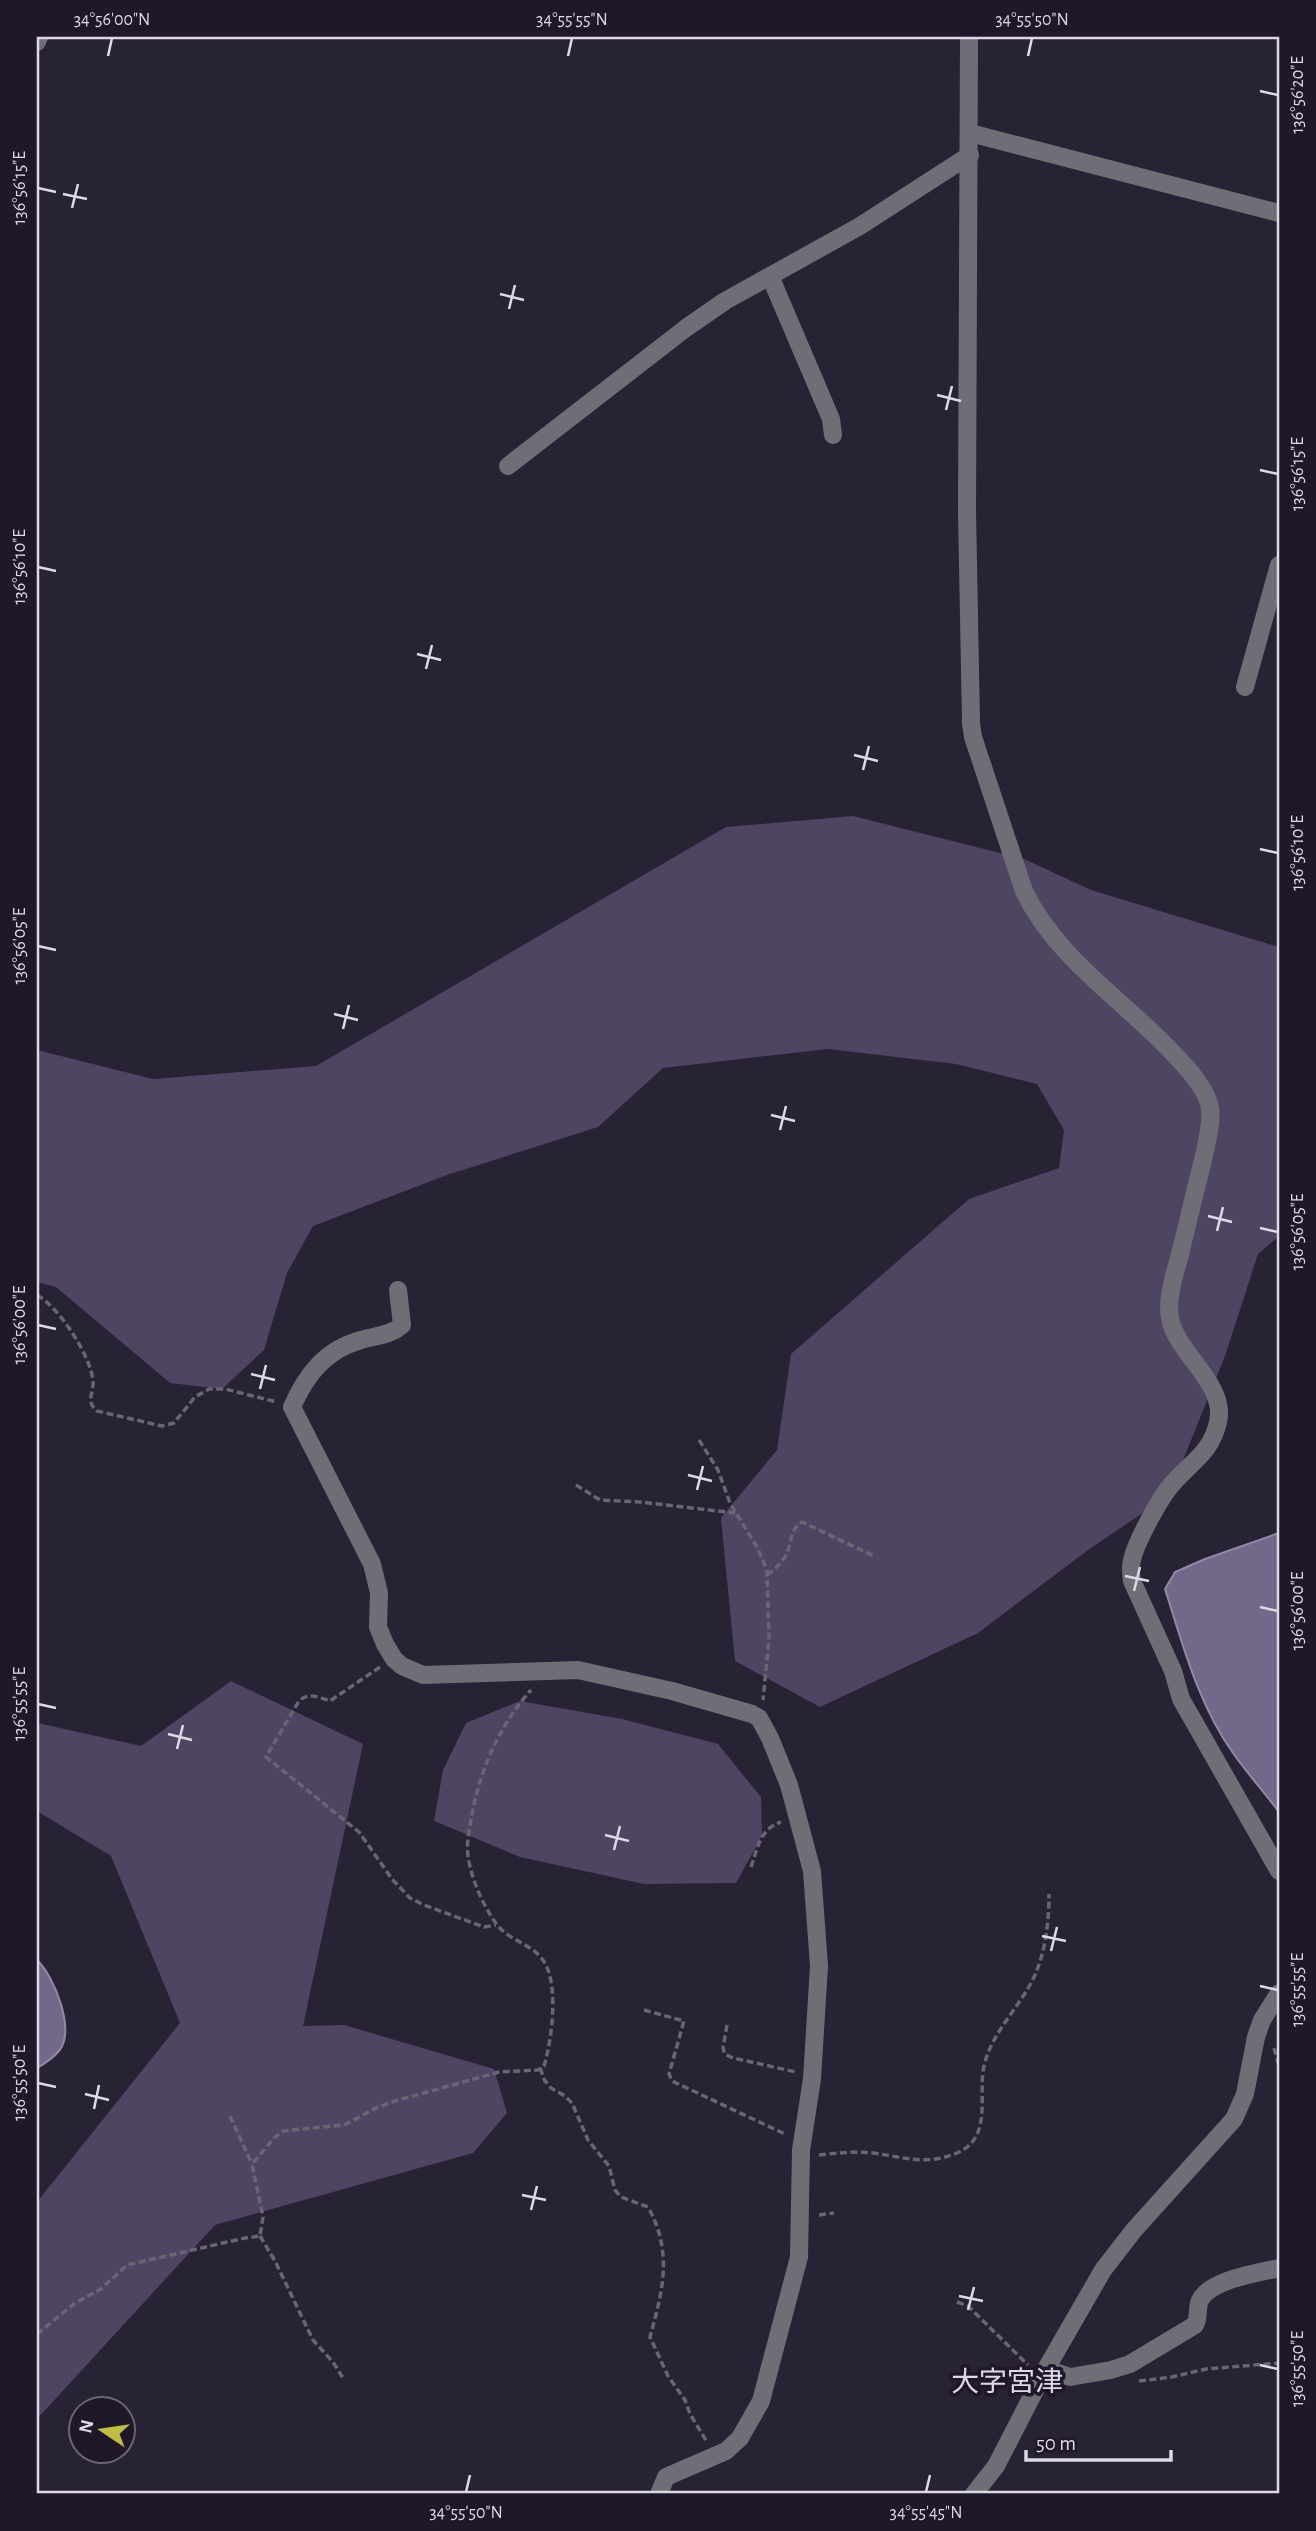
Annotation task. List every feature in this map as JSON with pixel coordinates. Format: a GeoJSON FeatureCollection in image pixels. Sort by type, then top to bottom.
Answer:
{"type":"FeatureCollection","features":[{"type":"Feature","properties":{"kind":"street"},"geometry":{"type":"LineString","coordinates":[[37,43],[39,37]]}},
{"type":"Feature","properties":{"kind":"street"},"geometry":{"type":"LineString","coordinates":[[970,37],[967,511],[973,737],[1032,908],[1054,939],[1072,958],[1147,1026],[1187,1069],[1209,1101],[1210,1125],[1206,1147],[1172,1284],[1169,1308],[1174,1331],[1212,1389],[1218,1400],[1220,1413],[1208,1446],[1162,1499],[1136,1550],[1130,1571],[1132,1581],[1173,1671],[1181,1699],[1279,1871]]}},
{"type":"Feature","properties":{"kind":"street"},"geometry":{"type":"LineString","coordinates":[[970,133],[1279,213]]}},
{"type":"Feature","properties":{"kind":"street"},"geometry":{"type":"LineString","coordinates":[[508,466],[686,328],[725,301],[860,226],[970,155]]}},
{"type":"Feature","properties":{"kind":"street"},"geometry":{"type":"LineString","coordinates":[[769,276],[831,419],[833,435]]}},
{"type":"Feature","properties":{"kind":"street"},"geometry":{"type":"LineString","coordinates":[[1245,687],[1279,565]]}},
{"type":"Feature","properties":{"kind":"street"},"geometry":{"type":"LineString","coordinates":[[398,1290],[402,1325],[380,1336],[359,1340],[323,1359],[300,1389],[292,1407],[372,1564],[379,1593],[378,1627],[394,1659],[402,1666],[423,1675],[578,1670],[672,1691],[752,1714],[759,1718],[780,1763],[800,1821],[812,1871],[819,1966],[812,2080],[801,2147],[799,2257],[791,2293],[778,2331],[761,2401],[740,2438],[726,2451],[666,2477],[659,2494]]}},
{"type":"Feature","properties":{"kind":"street"},"geometry":{"type":"LineString","coordinates":[[974,2494],[996,2466],[1043,2374],[1088,2295],[1122,2245],[1234,2119],[1245,2094],[1262,2020],[1279,1993]]}},
{"type":"Feature","properties":{"kind":"street"},"geometry":{"type":"LineString","coordinates":[[1043,2374],[1070,2377],[1129,2364],[1195,2325],[1198,2321],[1199,2303],[1205,2293],[1217,2285],[1279,2268]]}},
{"type":"Feature","properties":{"kind":"path"},"geometry":{"type":"LineString","coordinates":[[37,1295],[64,1318],[75,1338],[93,1379],[89,1400],[97,1411],[169,1425],[201,1392],[215,1388],[292,1407]]}},
{"type":"Feature","properties":{"kind":"path"},"geometry":{"type":"LineString","coordinates":[[699,1440],[718,1470],[735,1513],[757,1547],[767,1575],[769,1649],[759,1718]]}},
{"type":"Feature","properties":{"kind":"path"},"geometry":{"type":"LineString","coordinates":[[576,1485],[600,1500],[735,1513]]}},
{"type":"Feature","properties":{"kind":"path"},"geometry":{"type":"LineString","coordinates":[[767,1575],[780,1565],[788,1552],[794,1528],[802,1522],[874,1556]]}},
{"type":"Feature","properties":{"kind":"path"},"geometry":{"type":"LineString","coordinates":[[394,1659],[331,1701],[305,1696],[299,1701],[265,1757],[359,1832],[392,1879],[410,1898],[484,1927],[498,1925]]}},
{"type":"Feature","properties":{"kind":"path"},"geometry":{"type":"LineString","coordinates":[[252,2164],[274,2138],[283,2132],[344,2125],[395,2101],[499,2072],[544,2066],[550,2036],[551,1977],[540,1956],[524,1943],[504,1933],[498,1925],[475,1882],[468,1858],[469,1831],[481,1773],[492,1748],[523,1699],[538,1684],[558,1672]]}},
{"type":"Feature","properties":{"kind":"path"},"geometry":{"type":"LineString","coordinates":[[751,1867],[768,1826],[779,1822],[800,1821]]}},
{"type":"Feature","properties":{"kind":"path"},"geometry":{"type":"LineString","coordinates":[[644,2010],[684,2021],[668,2074],[671,2081],[816,2155],[863,2153],[928,2161],[959,2153],[968,2146],[981,2127],[982,2078],[989,2050],[1032,1981],[1040,1961],[1049,1916],[1049,1894]]}},
{"type":"Feature","properties":{"kind":"path"},"geometry":{"type":"LineString","coordinates":[[727,2025],[723,2048],[725,2054],[797,2072],[812,2080]]}},
{"type":"Feature","properties":{"kind":"path"},"geometry":{"type":"LineString","coordinates":[[540,2068],[551,2088],[572,2103],[588,2140],[609,2166],[615,2190],[621,2197],[648,2207],[658,2226],[662,2241],[663,2287],[650,2337],[668,2376],[685,2400],[690,2414],[715,2455]]}},
{"type":"Feature","properties":{"kind":"path"},"geometry":{"type":"LineString","coordinates":[[230,2116],[252,2164],[263,2217],[260,2236],[313,2340],[343,2378]]}},
{"type":"Feature","properties":{"kind":"path"},"geometry":{"type":"LineString","coordinates":[[37,2334],[75,2303],[101,2289],[127,2264],[260,2236]]}},
{"type":"Feature","properties":{"kind":"path"},"geometry":{"type":"LineString","coordinates":[[957,2302],[968,2306],[1043,2374]]}},
{"type":"Feature","properties":{"kind":"path"},"geometry":{"type":"LineString","coordinates":[[1132,2382],[1206,2369],[1279,2363]]}},
{"type":"Feature","properties":{"kind":"shaded area"},"geometry":{"type":"Polygon","coordinates":[[[853,816],[1024,859],[1091,890],[1279,947],[1279,1236],[1258,1254],[1225,1356],[1169,1495],[1088,1550],[978,1633],[820,1707],[735,1661],[721,1518],[777,1450],[791,1354],[969,1199],[1059,1168],[1064,1130],[1037,1084],[956,1064],[828,1049],[663,1068],[598,1127],[447,1175],[313,1226],[287,1273],[264,1350],[222,1389],[170,1383],[56,1287],[37,1282],[37,1050],[153,1079],[316,1066],[726,827],[853,816]]]}},
{"type":"Feature","properties":{"kind":"shaded area"},"geometry":{"type":"Polygon","coordinates":[[[1279,1533],[1279,1812],[1233,1753],[1210,1715],[1185,1653],[1165,1589],[1175,1572],[1279,1533]]]}},
{"type":"Feature","properties":{"kind":"shaded area"},"geometry":{"type":"Polygon","coordinates":[[[231,1681],[363,1744],[303,2026],[344,2025],[494,2069],[507,2113],[473,2153],[215,2225],[37,2419],[37,2202],[180,2023],[111,1856],[37,1811],[37,1714],[38,1723],[141,1746],[231,1681]]]}},
{"type":"Feature","properties":{"kind":"shaded area"},"geometry":{"type":"Polygon","coordinates":[[[520,1701],[622,1719],[718,1744],[761,1797],[762,1836],[736,1883],[644,1884],[520,1857],[434,1821],[443,1770],[466,1723],[520,1701]]]}},
{"type":"Feature","properties":{"kind":"shaded area"},"geometry":{"type":"Polygon","coordinates":[[[37,1960],[56,1990],[65,2030],[64,2042],[59,2051],[37,2068],[37,1960]]]}},
{"type":"Feature","properties":{"kind":"district","name":"大字宮津"},"geometry":{"type":"Point","coordinates":[1007,2383]}}]}
